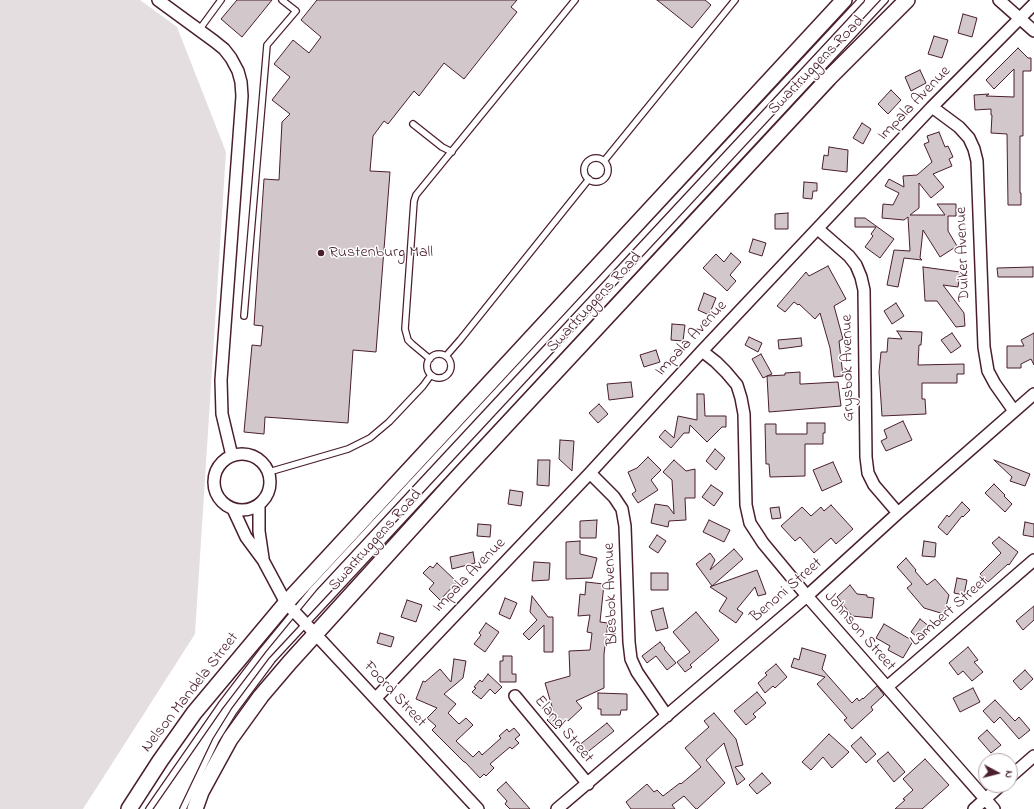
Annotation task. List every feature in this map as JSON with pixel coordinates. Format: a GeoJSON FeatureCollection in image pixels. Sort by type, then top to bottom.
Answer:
{"type":"FeatureCollection","features":[{"type":"Feature","properties":{"kind":"main road","name":"Swartruggens Road"},"geometry":{"type":"LineString","coordinates":[[290,608],[844,0]]}},
{"type":"Feature","properties":{"kind":"main road","name":"Swartruggens Road"},"geometry":{"type":"LineString","coordinates":[[195,809],[201,792],[230,739],[311,629],[456,479],[829,78],[907,0]]}},
{"type":"Feature","properties":{"kind":"main road","name":"Nelson Mandela Street"},"geometry":{"type":"LineString","coordinates":[[129,809],[160,761],[194,713],[290,608]]}},
{"type":"Feature","properties":{"kind":"street"},"geometry":{"type":"LineString","coordinates":[[158,0],[214,41],[231,58],[238,71],[241,82],[242,96],[221,380],[222,414],[232,456]]}},
{"type":"Feature","properties":{"kind":"street"},"geometry":{"type":"LineString","coordinates":[[1000,0],[1034,31]]}},
{"type":"Feature","properties":{"kind":"street","name":"Impala Avenue"},"geometry":{"type":"LineString","coordinates":[[376,698],[590,473],[702,351],[932,107],[1021,19],[1034,4]]}},
{"type":"Feature","properties":{"kind":"street","name":"Duiker Avenue"},"geometry":{"type":"LineString","coordinates":[[932,107],[959,127],[969,138],[974,149],[977,161],[984,347],[988,371],[995,384],[1014,411]]}},
{"type":"Feature","properties":{"kind":"street","name":"Grysbok Avenue"},"geometry":{"type":"LineString","coordinates":[[818,229],[849,256],[856,265],[861,277],[864,290],[866,457],[868,473],[874,486],[898,513]]}},
{"type":"Feature","properties":{"kind":"street","name":"Johnson Street"},"geometry":{"type":"LineString","coordinates":[[702,351],[716,362],[737,385],[741,398],[744,414],[746,505],[750,523],[763,543],[806,596],[994,809]]}},
{"type":"Feature","properties":{"kind":"street","name":"Benoni Street"},"geometry":{"type":"LineString","coordinates":[[557,809],[806,596],[1034,394]]}},
{"type":"Feature","properties":{"kind":"street"},"geometry":{"type":"LineString","coordinates":[[241,454],[254,457],[264,465],[269,472],[271,481],[270,490],[266,498],[259,505],[251,509],[233,509],[224,504],[218,497],[214,478],[224,461],[232,456],[241,454]]}},
{"type":"Feature","properties":{"kind":"street","name":"Blesbok Avenue"},"geometry":{"type":"LineString","coordinates":[[590,473],[614,497],[622,509],[626,526],[629,642],[631,659],[637,672],[667,716]]}},
{"type":"Feature","properties":{"kind":"street"},"geometry":{"type":"LineString","coordinates":[[259,505],[259,531],[263,560]]}},
{"type":"Feature","properties":{"kind":"street"},"geometry":{"type":"LineString","coordinates":[[233,509],[246,537],[263,560]]}},
{"type":"Feature","properties":{"kind":"street","name":"Foord Street"},"geometry":{"type":"LineString","coordinates":[[263,560],[290,608],[376,698],[478,809]]}},
{"type":"Feature","properties":{"kind":"street","name":"Lambert Street"},"geometry":{"type":"LineString","coordinates":[[887,687],[1034,560]]}},
{"type":"Feature","properties":{"kind":"street","name":"Eland Street"},"geometry":{"type":"LineString","coordinates":[[515,696],[588,784]]}},
{"type":"Feature","properties":{"kind":"street"},"geometry":{"type":"LineString","coordinates":[[1018,770],[1034,756]]}},
{"type":"Feature","properties":{"kind":"street"},"geometry":{"type":"LineString","coordinates":[[974,809],[992,793]]}},
{"type":"Feature","properties":{"kind":"lane"},"geometry":{"type":"LineString","coordinates":[[199,30],[221,0]]}},
{"type":"Feature","properties":{"kind":"lane"},"geometry":{"type":"LineString","coordinates":[[244,316],[267,45],[296,11],[282,0]]}},
{"type":"Feature","properties":{"kind":"lane"},"geometry":{"type":"LineString","coordinates":[[430,359],[408,340],[405,329],[414,201],[416,195],[575,0]]}},
{"type":"Feature","properties":{"kind":"lane"},"geometry":{"type":"LineString","coordinates":[[604,161],[735,0]]}},
{"type":"Feature","properties":{"kind":"lane"},"geometry":{"type":"LineString","coordinates":[[150,809],[221,705],[263,650],[290,608],[314,588],[860,0]]}},
{"type":"Feature","properties":{"kind":"lane"},"geometry":{"type":"LineString","coordinates":[[183,809],[216,740],[234,711],[272,660],[311,629],[885,0]]}},
{"type":"Feature","properties":{"kind":"lane"},"geometry":{"type":"LineString","coordinates":[[413,124],[442,147],[452,152]]}},
{"type":"Feature","properties":{"kind":"lane"},"geometry":{"type":"LineString","coordinates":[[595,158],[599,158],[604,161],[608,170],[605,177],[599,181],[589,179],[584,168],[588,161],[595,158]]}},
{"type":"Feature","properties":{"kind":"lane"},"geometry":{"type":"LineString","coordinates":[[446,356],[589,179]]}},
{"type":"Feature","properties":{"kind":"lane"},"geometry":{"type":"LineString","coordinates":[[438,354],[446,356],[451,366],[448,373],[442,378],[431,375],[428,368],[430,359],[434,355],[438,354]]}},
{"type":"Feature","properties":{"kind":"lane"},"geometry":{"type":"LineString","coordinates":[[269,472],[348,449],[370,438],[389,422],[423,386],[431,375]]}},
{"type":"Feature","properties":{"kind":"shaded area"},"geometry":{"type":"Polygon","coordinates":[[[0,0],[140,0],[177,27],[226,152],[195,634],[83,809],[0,809],[0,0]]]}},
{"type":"Feature","properties":{"kind":"building"},"geometry":{"type":"Polygon","coordinates":[[[237,0],[272,0],[242,37],[221,19],[237,0]]]}},
{"type":"Feature","properties":{"kind":"building","name":"Rustenburg Mall"},"geometry":{"type":"Polygon","coordinates":[[[317,0],[517,0],[511,7],[517,12],[464,79],[444,63],[419,96],[414,91],[388,124],[384,121],[373,136],[370,171],[390,172],[376,352],[353,350],[348,423],[265,417],[264,434],[244,432],[252,345],[261,346],[263,326],[254,325],[264,179],[279,180],[282,122],[290,114],[272,100],[290,77],[274,64],[293,40],[309,53],[321,37],[301,20],[317,0]]]}},
{"type":"Feature","properties":{"kind":"building"},"geometry":{"type":"Polygon","coordinates":[[[657,0],[705,0],[711,5],[692,28],[657,0]]]}},
{"type":"Feature","properties":{"kind":"building"},"geometry":{"type":"Polygon","coordinates":[[[963,14],[977,18],[972,37],[958,33],[963,14]]]}},
{"type":"Feature","properties":{"kind":"building"},"geometry":{"type":"Polygon","coordinates":[[[934,36],[948,40],[942,58],[928,54],[934,36]]]}},
{"type":"Feature","properties":{"kind":"building"},"geometry":{"type":"Polygon","coordinates":[[[1018,48],[1028,58],[1031,58],[1031,71],[1023,71],[1023,136],[1020,136],[1021,205],[1008,205],[1007,134],[991,133],[991,109],[975,110],[974,95],[989,94],[986,96],[1014,97],[1014,69],[994,89],[986,80],[1018,48]]]}},
{"type":"Feature","properties":{"kind":"building"},"geometry":{"type":"Polygon","coordinates":[[[920,70],[926,83],[911,91],[905,77],[920,70]]]}},
{"type":"Feature","properties":{"kind":"building"},"geometry":{"type":"Polygon","coordinates":[[[891,90],[901,100],[888,114],[878,104],[891,90]]]}},
{"type":"Feature","properties":{"kind":"building"},"geometry":{"type":"Polygon","coordinates":[[[862,123],[871,129],[863,144],[853,138],[862,123]]]}},
{"type":"Feature","properties":{"kind":"building"},"geometry":{"type":"Polygon","coordinates":[[[939,132],[945,147],[948,146],[953,157],[949,159],[952,166],[933,174],[944,187],[931,198],[919,183],[919,208],[910,215],[945,215],[937,204],[956,204],[956,216],[948,216],[948,231],[957,246],[940,257],[923,230],[920,258],[922,260],[904,258],[898,287],[887,285],[894,250],[910,251],[908,217],[904,220],[882,218],[883,204],[893,205],[899,193],[885,186],[889,179],[904,187],[903,176],[917,175],[932,162],[924,144],[929,142],[927,136],[939,132]]]}},
{"type":"Feature","properties":{"kind":"building"},"geometry":{"type":"Polygon","coordinates":[[[829,147],[848,150],[847,172],[822,169],[824,155],[828,156],[829,147]]]}},
{"type":"Feature","properties":{"kind":"building"},"geometry":{"type":"Polygon","coordinates":[[[804,182],[817,183],[817,191],[813,191],[812,199],[803,198],[804,182]]]}},
{"type":"Feature","properties":{"kind":"building"},"geometry":{"type":"Polygon","coordinates":[[[788,213],[788,229],[775,229],[775,214],[788,213]]]}},
{"type":"Feature","properties":{"kind":"building"},"geometry":{"type":"Polygon","coordinates":[[[855,218],[865,218],[894,239],[880,258],[865,247],[873,236],[871,234],[876,227],[855,227],[855,218]]]}},
{"type":"Feature","properties":{"kind":"building"},"geometry":{"type":"Polygon","coordinates":[[[753,239],[766,243],[762,256],[749,252],[753,239]]]}},
{"type":"Feature","properties":{"kind":"building"},"geometry":{"type":"Polygon","coordinates":[[[731,253],[741,262],[730,275],[736,281],[727,291],[703,268],[716,254],[724,262],[731,253]]]}},
{"type":"Feature","properties":{"kind":"building"},"geometry":{"type":"Polygon","coordinates":[[[828,266],[846,299],[834,306],[843,339],[839,341],[843,376],[834,377],[830,348],[820,313],[815,319],[799,304],[798,305],[794,302],[785,312],[777,306],[806,272],[809,276],[828,266]]]}},
{"type":"Feature","properties":{"kind":"building"},"geometry":{"type":"Polygon","coordinates":[[[923,267],[960,272],[958,287],[943,285],[964,313],[965,326],[956,327],[937,301],[925,301],[923,267]]]}},
{"type":"Feature","properties":{"kind":"building"},"geometry":{"type":"Polygon","coordinates":[[[1033,267],[1033,277],[998,277],[997,268],[1033,267]]]}},
{"type":"Feature","properties":{"kind":"building"},"geometry":{"type":"Polygon","coordinates":[[[704,293],[716,298],[709,315],[698,310],[704,293]]]}},
{"type":"Feature","properties":{"kind":"building"},"geometry":{"type":"Polygon","coordinates":[[[896,303],[904,316],[892,324],[884,311],[896,303]]]}},
{"type":"Feature","properties":{"kind":"building"},"geometry":{"type":"Polygon","coordinates":[[[672,324],[685,325],[683,341],[671,340],[672,324]]]}},
{"type":"Feature","properties":{"kind":"building"},"geometry":{"type":"Polygon","coordinates":[[[897,331],[922,332],[921,345],[919,345],[918,365],[964,364],[964,374],[957,374],[957,383],[922,383],[922,399],[925,399],[926,414],[882,416],[879,372],[881,352],[887,352],[888,338],[902,339],[897,331]]]}},
{"type":"Feature","properties":{"kind":"building"},"geometry":{"type":"Polygon","coordinates":[[[952,333],[961,346],[951,353],[941,340],[952,333]]]}},
{"type":"Feature","properties":{"kind":"building"},"geometry":{"type":"Polygon","coordinates":[[[1034,333],[1034,365],[1031,359],[1021,364],[1021,368],[1007,368],[1007,346],[1024,346],[1021,340],[1034,333]]]}},
{"type":"Feature","properties":{"kind":"building"},"geometry":{"type":"Polygon","coordinates":[[[749,337],[762,343],[758,352],[745,345],[749,337]]]}},
{"type":"Feature","properties":{"kind":"building"},"geometry":{"type":"Polygon","coordinates":[[[801,338],[802,346],[779,349],[778,340],[801,338]]]}},
{"type":"Feature","properties":{"kind":"building"},"geometry":{"type":"Polygon","coordinates":[[[656,350],[660,362],[644,367],[640,355],[656,350]]]}},
{"type":"Feature","properties":{"kind":"building"},"geometry":{"type":"Polygon","coordinates":[[[761,354],[772,374],[763,378],[752,359],[761,354]]]}},
{"type":"Feature","properties":{"kind":"building"},"geometry":{"type":"Polygon","coordinates":[[[800,372],[800,384],[838,382],[841,406],[769,412],[767,376],[800,372]]]}},
{"type":"Feature","properties":{"kind":"building"},"geometry":{"type":"Polygon","coordinates":[[[631,382],[633,397],[609,400],[607,384],[631,382]]]}},
{"type":"Feature","properties":{"kind":"building"},"geometry":{"type":"Polygon","coordinates":[[[697,394],[704,394],[705,416],[726,416],[726,427],[722,427],[707,442],[690,425],[689,433],[684,433],[671,448],[659,437],[665,430],[674,438],[678,416],[697,420],[697,394]]]}},
{"type":"Feature","properties":{"kind":"building"},"geometry":{"type":"Polygon","coordinates":[[[599,404],[608,414],[598,423],[589,413],[599,404]]]}},
{"type":"Feature","properties":{"kind":"building"},"geometry":{"type":"Polygon","coordinates":[[[903,421],[912,440],[886,451],[881,441],[887,438],[884,430],[903,421]]]}},
{"type":"Feature","properties":{"kind":"building"},"geometry":{"type":"Polygon","coordinates":[[[807,423],[825,423],[825,433],[823,433],[823,444],[805,444],[805,476],[770,477],[769,464],[766,464],[765,424],[776,424],[776,434],[807,434],[807,423]]]}},
{"type":"Feature","properties":{"kind":"building"},"geometry":{"type":"Polygon","coordinates":[[[560,440],[574,441],[572,471],[559,459],[560,440]]]}},
{"type":"Feature","properties":{"kind":"building"},"geometry":{"type":"Polygon","coordinates":[[[715,449],[725,458],[716,470],[706,461],[715,449]]]}},
{"type":"Feature","properties":{"kind":"building"},"geometry":{"type":"Polygon","coordinates":[[[648,457],[661,470],[651,480],[658,490],[638,503],[632,494],[636,491],[628,472],[637,468],[648,457]]]}},
{"type":"Feature","properties":{"kind":"building"},"geometry":{"type":"Polygon","coordinates":[[[538,460],[550,460],[549,486],[537,485],[538,460]]]}},
{"type":"Feature","properties":{"kind":"building"},"geometry":{"type":"Polygon","coordinates":[[[674,460],[686,471],[695,469],[695,498],[685,498],[686,520],[669,521],[668,527],[651,523],[655,504],[668,506],[674,514],[672,480],[663,472],[674,460]]]}},
{"type":"Feature","properties":{"kind":"building"},"geometry":{"type":"Polygon","coordinates":[[[994,460],[1030,474],[1025,486],[1010,481],[1012,477],[994,460]]]}},
{"type":"Feature","properties":{"kind":"building"},"geometry":{"type":"Polygon","coordinates":[[[833,462],[842,482],[822,491],[813,470],[833,462]]]}},
{"type":"Feature","properties":{"kind":"building"},"geometry":{"type":"Polygon","coordinates":[[[994,484],[1012,504],[1005,512],[985,493],[994,484]]]}},
{"type":"Feature","properties":{"kind":"building"},"geometry":{"type":"Polygon","coordinates":[[[711,485],[723,493],[714,506],[702,497],[711,485]]]}},
{"type":"Feature","properties":{"kind":"building"},"geometry":{"type":"Polygon","coordinates":[[[510,490],[523,492],[521,506],[508,504],[510,490]]]}},
{"type":"Feature","properties":{"kind":"building"},"geometry":{"type":"Polygon","coordinates":[[[962,502],[970,510],[963,517],[962,516],[947,535],[938,527],[947,515],[949,517],[962,502]]]}},
{"type":"Feature","properties":{"kind":"building"},"geometry":{"type":"Polygon","coordinates":[[[831,505],[853,529],[836,544],[831,538],[814,553],[800,537],[795,541],[781,526],[802,507],[811,516],[821,507],[824,511],[831,505]]]}},
{"type":"Feature","properties":{"kind":"building"},"geometry":{"type":"Polygon","coordinates":[[[779,507],[781,518],[772,519],[770,508],[779,507]]]}},
{"type":"Feature","properties":{"kind":"building"},"geometry":{"type":"Polygon","coordinates":[[[597,520],[596,538],[580,538],[580,521],[597,520]]]}},
{"type":"Feature","properties":{"kind":"building"},"geometry":{"type":"Polygon","coordinates":[[[709,520],[730,530],[724,542],[703,532],[709,520]]]}},
{"type":"Feature","properties":{"kind":"building"},"geometry":{"type":"Polygon","coordinates":[[[1025,522],[1034,524],[1034,537],[1023,535],[1025,522]]]}},
{"type":"Feature","properties":{"kind":"building"},"geometry":{"type":"Polygon","coordinates":[[[478,524],[491,525],[490,537],[477,536],[478,524]]]}},
{"type":"Feature","properties":{"kind":"building"},"geometry":{"type":"Polygon","coordinates":[[[657,535],[666,541],[658,553],[649,547],[657,535]]]}},
{"type":"Feature","properties":{"kind":"building"},"geometry":{"type":"Polygon","coordinates":[[[999,537],[1018,552],[1009,565],[1008,564],[988,582],[980,574],[1001,553],[992,543],[999,537]]]}},
{"type":"Feature","properties":{"kind":"building"},"geometry":{"type":"Polygon","coordinates":[[[580,541],[580,554],[597,558],[592,578],[566,579],[566,542],[580,541]]]}},
{"type":"Feature","properties":{"kind":"building"},"geometry":{"type":"Polygon","coordinates":[[[924,541],[936,543],[935,557],[922,556],[924,541]]]}},
{"type":"Feature","properties":{"kind":"building"},"geometry":{"type":"Polygon","coordinates":[[[734,549],[743,559],[712,586],[696,564],[710,553],[715,560],[710,570],[734,549]]]}},
{"type":"Feature","properties":{"kind":"building"},"geometry":{"type":"Polygon","coordinates":[[[473,552],[475,563],[452,569],[450,557],[473,552]]]}},
{"type":"Feature","properties":{"kind":"building"},"geometry":{"type":"Polygon","coordinates":[[[906,558],[927,585],[935,579],[949,595],[944,614],[924,608],[907,588],[912,584],[897,567],[906,558]]]}},
{"type":"Feature","properties":{"kind":"building"},"geometry":{"type":"Polygon","coordinates":[[[534,562],[550,563],[549,580],[532,581],[534,562]]]}},
{"type":"Feature","properties":{"kind":"building"},"geometry":{"type":"Polygon","coordinates":[[[437,563],[457,582],[440,600],[429,589],[434,583],[423,573],[430,566],[433,568],[437,563]]]}},
{"type":"Feature","properties":{"kind":"building"},"geometry":{"type":"Polygon","coordinates":[[[757,570],[766,594],[758,596],[755,587],[737,609],[743,613],[736,623],[719,611],[727,598],[710,587],[757,570]]]}},
{"type":"Feature","properties":{"kind":"building"},"geometry":{"type":"Polygon","coordinates":[[[651,573],[668,573],[668,590],[651,590],[651,573]]]}},
{"type":"Feature","properties":{"kind":"building"},"geometry":{"type":"Polygon","coordinates":[[[957,578],[967,580],[964,595],[954,593],[957,578]]]}},
{"type":"Feature","properties":{"kind":"building"},"geometry":{"type":"Polygon","coordinates":[[[586,582],[604,584],[600,622],[608,623],[604,654],[604,688],[576,701],[582,708],[568,721],[566,719],[556,729],[547,720],[551,716],[549,714],[553,710],[545,683],[570,676],[569,651],[590,650],[592,633],[587,632],[590,615],[578,616],[580,594],[585,595],[586,582]]]}},
{"type":"Feature","properties":{"kind":"building"},"geometry":{"type":"Polygon","coordinates":[[[850,585],[857,594],[867,595],[867,597],[874,598],[872,618],[852,616],[837,597],[850,585]]]}},
{"type":"Feature","properties":{"kind":"building"},"geometry":{"type":"Polygon","coordinates":[[[532,596],[548,617],[553,617],[553,652],[544,652],[544,625],[529,640],[523,634],[537,620],[530,612],[532,596]]]}},
{"type":"Feature","properties":{"kind":"building"},"geometry":{"type":"Polygon","coordinates":[[[505,598],[517,603],[510,619],[499,614],[505,598]]]}},
{"type":"Feature","properties":{"kind":"building"},"geometry":{"type":"Polygon","coordinates":[[[407,600],[422,605],[416,622],[401,617],[407,600]]]}},
{"type":"Feature","properties":{"kind":"building"},"geometry":{"type":"Polygon","coordinates":[[[1034,606],[1034,620],[1023,630],[1016,621],[1034,606]]]}},
{"type":"Feature","properties":{"kind":"building"},"geometry":{"type":"Polygon","coordinates":[[[663,608],[668,628],[656,631],[651,611],[663,608]]]}},
{"type":"Feature","properties":{"kind":"building"},"geometry":{"type":"Polygon","coordinates":[[[696,612],[719,640],[690,665],[692,667],[685,672],[677,662],[690,652],[673,632],[696,612]]]}},
{"type":"Feature","properties":{"kind":"building"},"geometry":{"type":"Polygon","coordinates":[[[920,619],[930,627],[921,640],[911,632],[920,619]]]}},
{"type":"Feature","properties":{"kind":"building"},"geometry":{"type":"Polygon","coordinates":[[[486,623],[499,632],[485,652],[474,644],[481,635],[479,633],[486,623]]]}},
{"type":"Feature","properties":{"kind":"building"},"geometry":{"type":"Polygon","coordinates":[[[884,624],[913,641],[903,658],[888,650],[890,646],[876,638],[884,624]]]}},
{"type":"Feature","properties":{"kind":"building"},"geometry":{"type":"Polygon","coordinates":[[[380,633],[394,637],[391,647],[377,643],[380,633]]]}},
{"type":"Feature","properties":{"kind":"building"},"geometry":{"type":"Polygon","coordinates":[[[660,642],[676,663],[667,670],[656,656],[647,663],[642,656],[660,642]]]}},
{"type":"Feature","properties":{"kind":"building"},"geometry":{"type":"Polygon","coordinates":[[[968,647],[978,660],[974,662],[983,672],[972,681],[963,671],[958,675],[949,663],[968,647]]]}},
{"type":"Feature","properties":{"kind":"building"},"geometry":{"type":"Polygon","coordinates":[[[802,648],[826,655],[822,669],[852,703],[857,698],[859,701],[863,699],[877,686],[884,695],[871,707],[873,710],[852,729],[844,720],[847,718],[817,684],[825,677],[791,667],[794,658],[799,660],[802,648]]]}},
{"type":"Feature","properties":{"kind":"building"},"geometry":{"type":"Polygon","coordinates":[[[503,656],[512,656],[512,674],[516,674],[516,682],[500,682],[500,661],[503,661],[503,656]]]}},
{"type":"Feature","properties":{"kind":"building"},"geometry":{"type":"Polygon","coordinates":[[[454,659],[466,661],[463,678],[444,694],[456,704],[448,713],[459,724],[466,718],[473,725],[456,741],[473,757],[479,751],[482,755],[501,738],[499,736],[507,729],[509,732],[514,728],[520,735],[515,739],[519,743],[512,749],[510,747],[490,764],[494,768],[486,776],[484,774],[480,778],[432,730],[436,726],[427,718],[437,708],[416,699],[423,681],[425,682],[440,669],[451,682],[454,659]]]}},
{"type":"Feature","properties":{"kind":"building"},"geometry":{"type":"Polygon","coordinates":[[[776,664],[787,677],[775,688],[773,686],[765,693],[758,683],[767,675],[765,673],[776,664]]]}},
{"type":"Feature","properties":{"kind":"building"},"geometry":{"type":"Polygon","coordinates":[[[1025,670],[1033,679],[1021,690],[1013,681],[1025,670]]]}},
{"type":"Feature","properties":{"kind":"building"},"geometry":{"type":"Polygon","coordinates":[[[488,674],[502,687],[495,694],[490,689],[481,699],[472,692],[480,680],[482,682],[488,674]]]}},
{"type":"Feature","properties":{"kind":"building"},"geometry":{"type":"Polygon","coordinates":[[[973,688],[980,702],[960,712],[953,698],[973,688]]]}},
{"type":"Feature","properties":{"kind":"building"},"geometry":{"type":"Polygon","coordinates":[[[757,692],[766,703],[753,714],[756,717],[746,725],[734,711],[757,692]]]}},
{"type":"Feature","properties":{"kind":"building"},"geometry":{"type":"Polygon","coordinates":[[[598,693],[627,694],[627,710],[621,710],[620,715],[601,715],[601,709],[598,709],[598,693]]]}},
{"type":"Feature","properties":{"kind":"building"},"geometry":{"type":"Polygon","coordinates":[[[995,700],[1015,721],[1019,717],[1030,730],[1019,739],[1000,717],[994,723],[983,711],[995,700]]]}},
{"type":"Feature","properties":{"kind":"building"},"geometry":{"type":"Polygon","coordinates":[[[714,713],[736,739],[743,765],[735,767],[745,779],[737,785],[724,743],[706,760],[725,783],[697,809],[684,796],[672,805],[675,809],[631,809],[626,802],[647,784],[654,792],[657,790],[663,796],[680,783],[681,784],[701,767],[685,748],[709,727],[704,721],[714,713]]]}},
{"type":"Feature","properties":{"kind":"building"},"geometry":{"type":"Polygon","coordinates":[[[607,723],[614,731],[585,754],[578,746],[607,723]]]}},
{"type":"Feature","properties":{"kind":"building"},"geometry":{"type":"Polygon","coordinates":[[[987,730],[1001,745],[991,753],[978,738],[987,730]]]}},
{"type":"Feature","properties":{"kind":"building"},"geometry":{"type":"Polygon","coordinates":[[[829,734],[849,752],[832,768],[823,757],[811,770],[802,762],[829,734]]]}},
{"type":"Feature","properties":{"kind":"building"},"geometry":{"type":"Polygon","coordinates":[[[861,737],[876,754],[866,763],[851,746],[861,737]]]}},
{"type":"Feature","properties":{"kind":"building"},"geometry":{"type":"Polygon","coordinates":[[[888,752],[905,772],[894,782],[877,761],[888,752]]]}},
{"type":"Feature","properties":{"kind":"building"},"geometry":{"type":"Polygon","coordinates":[[[925,759],[949,785],[922,809],[895,809],[913,790],[903,779],[925,759]]]}},
{"type":"Feature","properties":{"kind":"building"},"geometry":{"type":"Polygon","coordinates":[[[762,773],[771,783],[757,794],[749,785],[762,773]]]}},
{"type":"Feature","properties":{"kind":"building"},"geometry":{"type":"Polygon","coordinates":[[[506,782],[530,809],[510,809],[505,804],[507,801],[497,790],[506,782]]]}},
{"type":"Feature","properties":{"kind":"place","name":"Rustenburg Mall"},"geometry":{"type":"Point","coordinates":[321,253]}}]}
